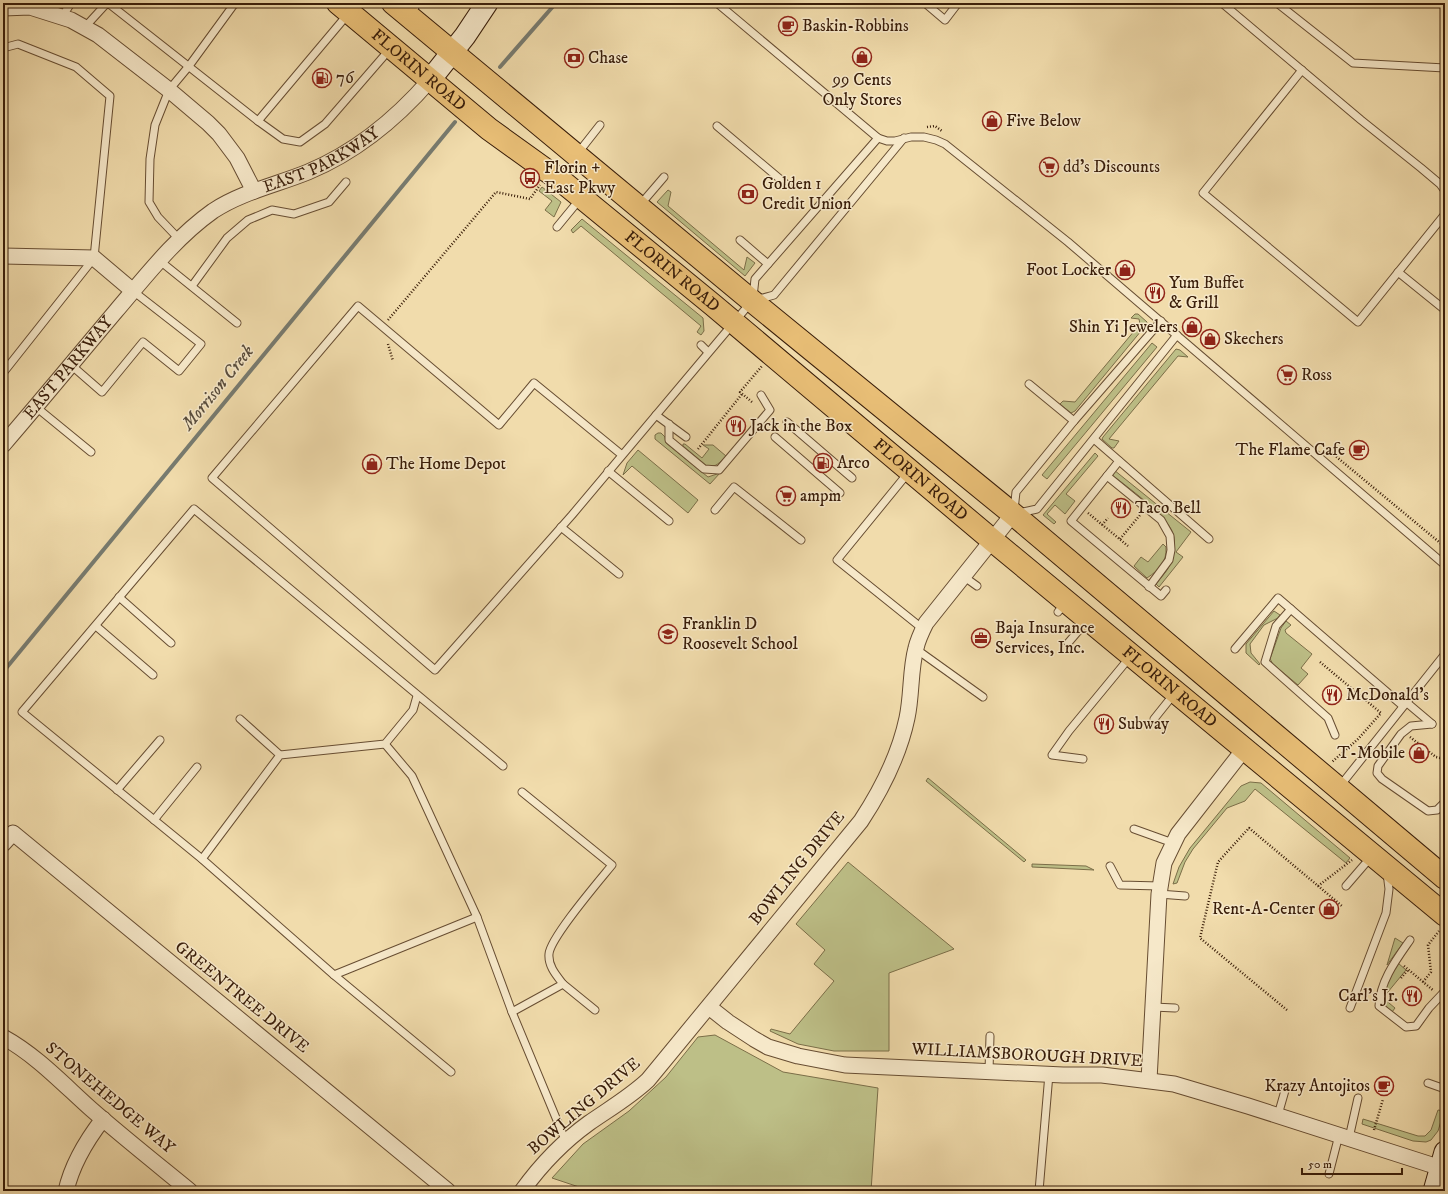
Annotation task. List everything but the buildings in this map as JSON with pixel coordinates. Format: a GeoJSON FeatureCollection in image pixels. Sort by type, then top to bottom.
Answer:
{"type":"FeatureCollection","features":[{"type":"Feature","properties":{"kind":"main road","name":"FLORIN ROAD"},"geometry":{"type":"LineString","coordinates":[[406,7],[452,53],[1013,514],[1339,787],[1445,878]]}},
{"type":"Feature","properties":{"kind":"main road","name":"FLORIN ROAD"},"geometry":{"type":"LineString","coordinates":[[344,8],[489,130],[582,197],[733,322],[992,540],[1062,607],[1089,619],[1244,748],[1442,923]]}},
{"type":"Feature","properties":{"kind":"street","name":"EAST PARKWAY"},"geometry":{"type":"LineString","coordinates":[[3,445],[179,239],[214,211],[239,196],[308,172],[336,159],[363,142],[388,123],[430,80],[476,21],[487,3]]}},
{"type":"Feature","properties":{"kind":"street"},"geometry":{"type":"LineString","coordinates":[[3,8],[42,7],[85,27],[98,35],[170,90],[219,134],[237,158],[254,191]]}},
{"type":"Feature","properties":{"kind":"street"},"geometry":{"type":"LineString","coordinates":[[3,256],[94,258],[133,291]]}},
{"type":"Feature","properties":{"kind":"street","name":"BOWLING DRIVE"},"geometry":{"type":"LineString","coordinates":[[522,1191],[534,1174],[566,1142],[588,1124],[625,1100],[648,1080],[861,821],[876,797],[900,746],[912,690],[916,648],[926,622],[1013,514]]}},
{"type":"Feature","properties":{"kind":"street"},"geometry":{"type":"LineString","coordinates":[[1149,1080],[1159,890],[1164,863],[1173,843],[1187,821],[1244,748]]}},
{"type":"Feature","properties":{"kind":"street","name":"GREENTREE DRIVE"},"geometry":{"type":"LineString","coordinates":[[3,844],[13,833],[448,1191]]}},
{"type":"Feature","properties":{"kind":"street","name":"WILLIAMSBOROUGH DRIVE"},"geometry":{"type":"LineString","coordinates":[[709,1007],[734,1027],[754,1040],[768,1047],[798,1056],[845,1065],[1102,1075],[1174,1084],[1278,1115],[1344,1137],[1443,1160]]}},
{"type":"Feature","properties":{"kind":"street","name":"STONEHEDGE WAY"},"geometry":{"type":"LineString","coordinates":[[3,1037],[33,1058],[103,1119],[190,1191]]}},
{"type":"Feature","properties":{"kind":"street"},"geometry":{"type":"LineString","coordinates":[[66,1191],[78,1158],[85,1144],[103,1119]]}},
{"type":"Feature","properties":{"kind":"street"},"geometry":{"type":"LineString","coordinates":[[1434,1191],[1443,1160]]}},
{"type":"Feature","properties":{"kind":"lane"},"geometry":{"type":"LineString","coordinates":[[62,17],[70,3]]}},
{"type":"Feature","properties":{"kind":"lane"},"geometry":{"type":"LineString","coordinates":[[85,27],[107,3],[258,121],[283,139],[300,142],[325,124],[391,48]]}},
{"type":"Feature","properties":{"kind":"lane"},"geometry":{"type":"LineString","coordinates":[[717,3],[878,138],[887,141],[895,141],[904,138],[924,137],[945,144],[1068,242],[1445,565]]}},
{"type":"Feature","properties":{"kind":"lane"},"geometry":{"type":"LineString","coordinates":[[925,3],[945,20],[958,3]]}},
{"type":"Feature","properties":{"kind":"lane"},"geometry":{"type":"LineString","coordinates":[[1222,3],[1361,120],[1440,184],[1445,191]]}},
{"type":"Feature","properties":{"kind":"lane"},"geometry":{"type":"LineString","coordinates":[[1277,3],[1353,63],[1445,68]]}},
{"type":"Feature","properties":{"kind":"lane"},"geometry":{"type":"LineString","coordinates":[[179,239],[158,217],[149,202],[150,159],[155,125],[170,90],[234,4]]}},
{"type":"Feature","properties":{"kind":"lane"},"geometry":{"type":"LineString","coordinates":[[258,121],[344,8]]}},
{"type":"Feature","properties":{"kind":"lane"},"geometry":{"type":"LineString","coordinates":[[3,48],[18,44],[76,67],[110,96],[94,258],[3,374]]}},
{"type":"Feature","properties":{"kind":"lane"},"geometry":{"type":"LineString","coordinates":[[1302,70],[1202,193],[1358,322],[1445,214]]}},
{"type":"Feature","properties":{"kind":"lane"},"geometry":{"type":"LineString","coordinates":[[576,155],[600,125]]}},
{"type":"Feature","properties":{"kind":"lane"},"geometry":{"type":"LineString","coordinates":[[717,126],[787,185]]}},
{"type":"Feature","properties":{"kind":"lane"},"geometry":{"type":"LineString","coordinates":[[752,301],[755,279],[878,138]]}},
{"type":"Feature","properties":{"kind":"lane"},"geometry":{"type":"LineString","coordinates":[[622,455],[534,383],[499,425],[358,306],[212,478],[435,670],[561,527],[656,415],[733,322],[752,301],[774,295],[904,138]]}},
{"type":"Feature","properties":{"kind":"lane"},"geometry":{"type":"LineString","coordinates":[[639,207],[664,177]]}},
{"type":"Feature","properties":{"kind":"lane"},"geometry":{"type":"LineString","coordinates":[[192,286],[227,238],[248,220],[272,210],[294,214],[329,202],[346,182]]}},
{"type":"Feature","properties":{"kind":"lane"},"geometry":{"type":"LineString","coordinates":[[557,226],[582,197]]}},
{"type":"Feature","properties":{"kind":"lane"},"geometry":{"type":"LineString","coordinates":[[740,240],[768,264]]}},
{"type":"Feature","properties":{"kind":"lane"},"geometry":{"type":"LineString","coordinates":[[160,261],[236,322]]}},
{"type":"Feature","properties":{"kind":"lane"},"geometry":{"type":"LineString","coordinates":[[1398,272],[1445,310]]}},
{"type":"Feature","properties":{"kind":"lane"},"geometry":{"type":"LineString","coordinates":[[71,365],[102,392],[143,342],[179,371],[201,344],[133,291]]}},
{"type":"Feature","properties":{"kind":"lane"},"geometry":{"type":"LineString","coordinates":[[1161,321],[1074,421],[1016,492],[1013,514],[1037,509],[1177,335]]}},
{"type":"Feature","properties":{"kind":"lane"},"geometry":{"type":"LineString","coordinates":[[701,346],[708,352]]}},
{"type":"Feature","properties":{"kind":"lane"},"geometry":{"type":"LineString","coordinates":[[1029,384],[1074,421]]}},
{"type":"Feature","properties":{"kind":"lane"},"geometry":{"type":"LineString","coordinates":[[669,424],[669,440],[704,468],[719,470],[770,410],[761,395]]}},
{"type":"Feature","properties":{"kind":"lane"},"geometry":{"type":"LineString","coordinates":[[36,406],[91,452]]}},
{"type":"Feature","properties":{"kind":"lane"},"geometry":{"type":"LineString","coordinates":[[656,415],[686,437]]}},
{"type":"Feature","properties":{"kind":"lane"},"geometry":{"type":"LineString","coordinates":[[787,422],[852,478]]}},
{"type":"Feature","properties":{"kind":"lane"},"geometry":{"type":"LineString","coordinates":[[775,437],[840,493]]}},
{"type":"Feature","properties":{"kind":"lane"},"geometry":{"type":"LineString","coordinates":[[1094,439],[1209,539]]}},
{"type":"Feature","properties":{"kind":"lane"},"geometry":{"type":"LineString","coordinates":[[1119,461],[1071,521],[1161,596],[1166,590]]}},
{"type":"Feature","properties":{"kind":"lane"},"geometry":{"type":"LineString","coordinates":[[608,471],[669,521]]}},
{"type":"Feature","properties":{"kind":"lane"},"geometry":{"type":"LineString","coordinates":[[910,471],[837,560],[923,629]]}},
{"type":"Feature","properties":{"kind":"lane"},"geometry":{"type":"LineString","coordinates":[[1107,476],[1161,520],[1170,536],[1171,550],[1169,560],[1149,586]]}},
{"type":"Feature","properties":{"kind":"lane"},"geometry":{"type":"LineString","coordinates":[[715,510],[734,487],[801,540]]}},
{"type":"Feature","properties":{"kind":"lane"},"geometry":{"type":"LineString","coordinates":[[451,1072],[334,975],[202,859],[22,712],[194,509],[503,766]]}},
{"type":"Feature","properties":{"kind":"lane"},"geometry":{"type":"LineString","coordinates":[[561,527],[620,574]]}},
{"type":"Feature","properties":{"kind":"lane"},"geometry":{"type":"LineString","coordinates":[[964,576],[976,586]]}},
{"type":"Feature","properties":{"kind":"lane"},"geometry":{"type":"LineString","coordinates":[[119,597],[171,643]]}},
{"type":"Feature","properties":{"kind":"lane"},"geometry":{"type":"LineString","coordinates":[[1235,649],[1278,598],[1405,704],[1432,724],[1411,726],[1401,734],[1378,766],[1377,773],[1382,779],[1428,811],[1436,810],[1445,802]]}},
{"type":"Feature","properties":{"kind":"lane"},"geometry":{"type":"LineString","coordinates":[[1291,609],[1276,626],[1265,662],[1328,718],[1335,735]]}},
{"type":"Feature","properties":{"kind":"lane"},"geometry":{"type":"LineString","coordinates":[[1068,643],[1089,619]]}},
{"type":"Feature","properties":{"kind":"lane"},"geometry":{"type":"LineString","coordinates":[[96,626],[153,675]]}},
{"type":"Feature","properties":{"kind":"lane"},"geometry":{"type":"LineString","coordinates":[[916,648],[983,697]]}},
{"type":"Feature","properties":{"kind":"lane"},"geometry":{"type":"LineString","coordinates":[[1339,787],[1445,654]]}},
{"type":"Feature","properties":{"kind":"lane"},"geometry":{"type":"LineString","coordinates":[[1083,759],[1052,755],[1069,731],[1132,655]]}},
{"type":"Feature","properties":{"kind":"lane"},"geometry":{"type":"LineString","coordinates":[[1154,719],[1176,692]]}},
{"type":"Feature","properties":{"kind":"lane"},"geometry":{"type":"LineString","coordinates":[[202,859],[280,755],[385,744],[413,710],[418,696]]}},
{"type":"Feature","properties":{"kind":"lane"},"geometry":{"type":"LineString","coordinates":[[240,720],[280,755]]}},
{"type":"Feature","properties":{"kind":"lane"},"geometry":{"type":"LineString","coordinates":[[117,790],[160,740]]}},
{"type":"Feature","properties":{"kind":"lane"},"geometry":{"type":"LineString","coordinates":[[385,744],[412,776],[478,917],[512,1012],[566,1142]]}},
{"type":"Feature","properties":{"kind":"lane"},"geometry":{"type":"LineString","coordinates":[[154,820],[197,767]]}},
{"type":"Feature","properties":{"kind":"lane"},"geometry":{"type":"LineString","coordinates":[[522,792],[612,865],[554,938],[549,953],[552,969],[563,984],[595,1010]]}},
{"type":"Feature","properties":{"kind":"lane"},"geometry":{"type":"LineString","coordinates":[[1134,829],[1173,843]]}},
{"type":"Feature","properties":{"kind":"lane"},"geometry":{"type":"LineString","coordinates":[[1346,886],[1371,860],[1389,889],[1386,913],[1350,1008]]}},
{"type":"Feature","properties":{"kind":"lane"},"geometry":{"type":"LineString","coordinates":[[1110,866],[1120,885],[1159,890],[1184,896]]}},
{"type":"Feature","properties":{"kind":"lane"},"geometry":{"type":"LineString","coordinates":[[334,975],[478,917]]}},
{"type":"Feature","properties":{"kind":"lane"},"geometry":{"type":"LineString","coordinates":[[1410,940],[1390,969],[1380,998],[1379,1006],[1406,1027],[1416,1026],[1429,1008],[1445,992]]}},
{"type":"Feature","properties":{"kind":"lane"},"geometry":{"type":"LineString","coordinates":[[512,1012],[563,984]]}},
{"type":"Feature","properties":{"kind":"lane"},"geometry":{"type":"LineString","coordinates":[[1153,1007],[1175,1008]]}},
{"type":"Feature","properties":{"kind":"lane"},"geometry":{"type":"LineString","coordinates":[[989,1071],[990,1036]]}},
{"type":"Feature","properties":{"kind":"lane"},"geometry":{"type":"LineString","coordinates":[[1039,1191],[1049,1074]]}},
{"type":"Feature","properties":{"kind":"lane"},"geometry":{"type":"LineString","coordinates":[[1428,1083],[1445,1089]]}},
{"type":"Feature","properties":{"kind":"lane"},"geometry":{"type":"LineString","coordinates":[[1278,1115],[1286,1087]]}},
{"type":"Feature","properties":{"kind":"lane"},"geometry":{"type":"LineString","coordinates":[[1329,1174],[1358,1098]]}},
{"type":"Feature","properties":{"kind":"path"},"geometry":{"type":"LineString","coordinates":[[393,361],[388,348],[387,322],[496,192],[530,199],[542,183]]}},
{"type":"Feature","properties":{"kind":"path"},"geometry":{"type":"LineString","coordinates":[[698,449],[742,394],[740,392],[763,365]]}},
{"type":"Feature","properties":{"kind":"path"},"geometry":{"type":"LineString","coordinates":[[742,394],[757,406]]}},
{"type":"Feature","properties":{"kind":"path"},"geometry":{"type":"LineString","coordinates":[[1092,508],[1088,512],[1128,546]]}},
{"type":"Feature","properties":{"kind":"path"},"geometry":{"type":"LineString","coordinates":[[1120,539],[1143,512]]}},
{"type":"Feature","properties":{"kind":"path"},"geometry":{"type":"LineString","coordinates":[[1102,525],[1108,518]]}},
{"type":"Feature","properties":{"kind":"path"},"geometry":{"type":"LineString","coordinates":[[1320,662],[1381,713],[1358,739],[1327,766]]}},
{"type":"Feature","properties":{"kind":"path"},"geometry":{"type":"LineString","coordinates":[[1287,1010],[1200,938],[1218,862],[1249,828],[1342,906]]}},
{"type":"Feature","properties":{"kind":"path"},"geometry":{"type":"LineString","coordinates":[[1318,886],[1347,865],[1371,860]]}},
{"type":"Feature","properties":{"kind":"path"},"geometry":{"type":"LineString","coordinates":[[1423,982],[1431,972],[1428,945],[1442,923]]}},
{"type":"Feature","properties":{"kind":"path"},"geometry":{"type":"LineString","coordinates":[[1402,965],[1437,994]]}},
{"type":"Feature","properties":{"kind":"path"},"geometry":{"type":"LineString","coordinates":[[1401,978],[1408,970]]}},
{"type":"Feature","properties":{"kind":"path"},"geometry":{"type":"LineString","coordinates":[[1374,1130],[1383,1099]]}},
{"type":"Feature","properties":{"kind":"green space"},"geometry":{"type":"Polygon","coordinates":[[[542,187],[561,202],[554,217],[545,210],[552,201],[539,191],[542,187]]]}},
{"type":"Feature","properties":{"kind":"green space"},"geometry":{"type":"Polygon","coordinates":[[[668,190],[671,192],[668,206],[744,270],[747,257],[755,263],[745,276],[657,202],[668,190]]]}},
{"type":"Feature","properties":{"kind":"green space"},"geometry":{"type":"Polygon","coordinates":[[[582,219],[703,318],[704,331],[701,335],[697,332],[701,326],[581,226],[573,233],[571,230],[582,219]]]}},
{"type":"Feature","properties":{"kind":"green space"},"geometry":{"type":"Polygon","coordinates":[[[1135,314],[1138,314],[1147,322],[1146,325],[1075,411],[1071,413],[1060,404],[1063,401],[1075,402],[1140,324],[1139,319],[1131,318],[1135,314]]]}},
{"type":"Feature","properties":{"kind":"green space"},"geometry":{"type":"Polygon","coordinates":[[[1152,343],[1157,347],[1047,479],[1042,475],[1152,343]]]}},
{"type":"Feature","properties":{"kind":"green space"},"geometry":{"type":"Polygon","coordinates":[[[1176,349],[1180,350],[1188,357],[1178,356],[1109,439],[1119,441],[1114,448],[1112,448],[1102,439],[1103,437],[1176,349]]]}},
{"type":"Feature","properties":{"kind":"green space"},"geometry":{"type":"Polygon","coordinates":[[[661,433],[665,437],[666,443],[708,477],[720,473],[710,484],[655,439],[655,435],[661,433]]]}},
{"type":"Feature","properties":{"kind":"green space"},"geometry":{"type":"Polygon","coordinates":[[[683,444],[702,458],[709,449],[703,445],[713,445],[726,456],[715,465],[707,466],[683,446],[683,444]]]}},
{"type":"Feature","properties":{"kind":"green space"},"geometry":{"type":"Polygon","coordinates":[[[638,450],[698,500],[688,513],[632,466],[623,475],[627,463],[638,450]]]}},
{"type":"Feature","properties":{"kind":"green space"},"geometry":{"type":"Polygon","coordinates":[[[1095,453],[1098,456],[1066,494],[1075,501],[1065,514],[1055,505],[1047,514],[1056,522],[1054,524],[1043,515],[1095,453]]]}},
{"type":"Feature","properties":{"kind":"green space"},"geometry":{"type":"Polygon","coordinates":[[[1114,470],[1191,532],[1176,552],[1183,557],[1159,587],[1156,584],[1169,567],[1173,554],[1174,542],[1172,531],[1168,524],[1153,508],[1111,474],[1114,470]]]}},
{"type":"Feature","properties":{"kind":"green space"},"geometry":{"type":"Polygon","coordinates":[[[1163,544],[1166,547],[1164,561],[1159,569],[1147,578],[1134,566],[1141,557],[1148,562],[1163,544]]]}},
{"type":"Feature","properties":{"kind":"green space"},"geometry":{"type":"Polygon","coordinates":[[[1274,611],[1280,615],[1278,618],[1264,625],[1250,644],[1251,653],[1260,664],[1259,665],[1246,653],[1246,644],[1274,611]]]}},
{"type":"Feature","properties":{"kind":"green space"},"geometry":{"type":"Polygon","coordinates":[[[1286,621],[1291,625],[1285,630],[1286,633],[1312,654],[1301,668],[1308,674],[1298,685],[1273,664],[1270,659],[1281,628],[1286,621]]]}},
{"type":"Feature","properties":{"kind":"green space"},"geometry":{"type":"Polygon","coordinates":[[[928,778],[1026,860],[1024,862],[926,781],[928,778]]]}},
{"type":"Feature","properties":{"kind":"green space"},"geometry":{"type":"Polygon","coordinates":[[[1250,782],[1261,783],[1350,858],[1346,863],[1255,789],[1245,801],[1227,808],[1193,849],[1185,862],[1177,883],[1173,884],[1179,867],[1190,848],[1241,786],[1250,782]]]}},
{"type":"Feature","properties":{"kind":"green space"},"geometry":{"type":"Polygon","coordinates":[[[848,862],[954,949],[889,973],[889,1051],[834,1051],[798,1044],[770,1031],[771,1029],[790,1034],[834,981],[814,964],[825,950],[796,924],[848,862]]]}},
{"type":"Feature","properties":{"kind":"green space"},"geometry":{"type":"Polygon","coordinates":[[[1032,864],[1086,866],[1094,870],[1032,867],[1032,864]]]}},
{"type":"Feature","properties":{"kind":"green space"},"geometry":{"type":"Polygon","coordinates":[[[1395,938],[1403,943],[1387,965],[1395,938]]]}},
{"type":"Feature","properties":{"kind":"green space"},"geometry":{"type":"Polygon","coordinates":[[[1398,963],[1406,970],[1383,998],[1388,980],[1398,963]]]}},
{"type":"Feature","properties":{"kind":"green space"},"geometry":{"type":"Polygon","coordinates":[[[1383,998],[1395,1008],[1392,1012],[1385,1005],[1383,998]]]}},
{"type":"Feature","properties":{"kind":"green space"},"geometry":{"type":"Polygon","coordinates":[[[715,1035],[783,1072],[878,1088],[871,1191],[591,1191],[552,1178],[583,1144],[629,1111],[666,1077],[698,1037],[715,1035]]]}},
{"type":"Feature","properties":{"kind":"green space"},"geometry":{"type":"Polygon","coordinates":[[[1438,1110],[1444,1111],[1438,1131],[1431,1140],[1426,1142],[1413,1141],[1362,1124],[1363,1119],[1418,1136],[1425,1136],[1431,1130],[1438,1110]]]}},
{"type":"Feature","properties":{"kind":"waterway","name":"Morrison Creek"},"geometry":{"type":"LineString","coordinates":[[500,67],[556,3]]}},
{"type":"Feature","properties":{"kind":"waterway","name":"Morrison Creek"},"geometry":{"type":"LineString","coordinates":[[3,672],[455,122]]}},
{"type":"Feature","properties":{"kind":"place","name":"Baskin-Robbins"},"geometry":{"type":"Point","coordinates":[788,26]}},
{"type":"Feature","properties":{"kind":"place","name":"99 Cents Only Stores"},"geometry":{"type":"Point","coordinates":[862,57]}},
{"type":"Feature","properties":{"kind":"place","name":"Chase"},"geometry":{"type":"Point","coordinates":[574,58]}},
{"type":"Feature","properties":{"kind":"place","name":"76"},"geometry":{"type":"Point","coordinates":[322,78]}},
{"type":"Feature","properties":{"kind":"place","name":"Five Below"},"geometry":{"type":"Point","coordinates":[992,121]}},
{"type":"Feature","properties":{"kind":"place","name":"dd's Discounts"},"geometry":{"type":"Point","coordinates":[1049,167]}},
{"type":"Feature","properties":{"kind":"place","name":"Florin + East Pkwy"},"geometry":{"type":"Point","coordinates":[530,178]}},
{"type":"Feature","properties":{"kind":"place","name":"Golden 1 Credit Union"},"geometry":{"type":"Point","coordinates":[748,194]}},
{"type":"Feature","properties":{"kind":"place","name":"Foot Locker"},"geometry":{"type":"Point","coordinates":[1125,270]}},
{"type":"Feature","properties":{"kind":"place","name":"Yum Buffet & Grill"},"geometry":{"type":"Point","coordinates":[1155,293]}},
{"type":"Feature","properties":{"kind":"place","name":"Shin Yi Jewelers"},"geometry":{"type":"Point","coordinates":[1192,327]}},
{"type":"Feature","properties":{"kind":"place","name":"Skechers"},"geometry":{"type":"Point","coordinates":[1210,339]}},
{"type":"Feature","properties":{"kind":"place","name":"Ross"},"geometry":{"type":"Point","coordinates":[1287,375]}},
{"type":"Feature","properties":{"kind":"place","name":"Jack in the Box"},"geometry":{"type":"Point","coordinates":[736,426]}},
{"type":"Feature","properties":{"kind":"place","name":"The Flame Cafe"},"geometry":{"type":"Point","coordinates":[1359,450]}},
{"type":"Feature","properties":{"kind":"place","name":"Arco"},"geometry":{"type":"Point","coordinates":[823,463]}},
{"type":"Feature","properties":{"kind":"place","name":"The Home Depot"},"geometry":{"type":"Point","coordinates":[372,464]}},
{"type":"Feature","properties":{"kind":"place","name":"ampm"},"geometry":{"type":"Point","coordinates":[786,496]}},
{"type":"Feature","properties":{"kind":"place","name":"Taco Bell"},"geometry":{"type":"Point","coordinates":[1121,508]}},
{"type":"Feature","properties":{"kind":"place","name":"Franklin D Roosevelt School"},"geometry":{"type":"Point","coordinates":[668,634]}},
{"type":"Feature","properties":{"kind":"place","name":"Baja Insurance Services, Inc."},"geometry":{"type":"Point","coordinates":[981,638]}},
{"type":"Feature","properties":{"kind":"place","name":"McDonald's"},"geometry":{"type":"Point","coordinates":[1332,695]}},
{"type":"Feature","properties":{"kind":"place","name":"Subway"},"geometry":{"type":"Point","coordinates":[1104,724]}},
{"type":"Feature","properties":{"kind":"place","name":"T-Mobile"},"geometry":{"type":"Point","coordinates":[1419,753]}},
{"type":"Feature","properties":{"kind":"place","name":"Rent-A-Center"},"geometry":{"type":"Point","coordinates":[1329,909]}},
{"type":"Feature","properties":{"kind":"place","name":"Carl's Jr."},"geometry":{"type":"Point","coordinates":[1412,996]}},
{"type":"Feature","properties":{"kind":"place","name":"Krazy Antojitos"},"geometry":{"type":"Point","coordinates":[1384,1086]}}]}
